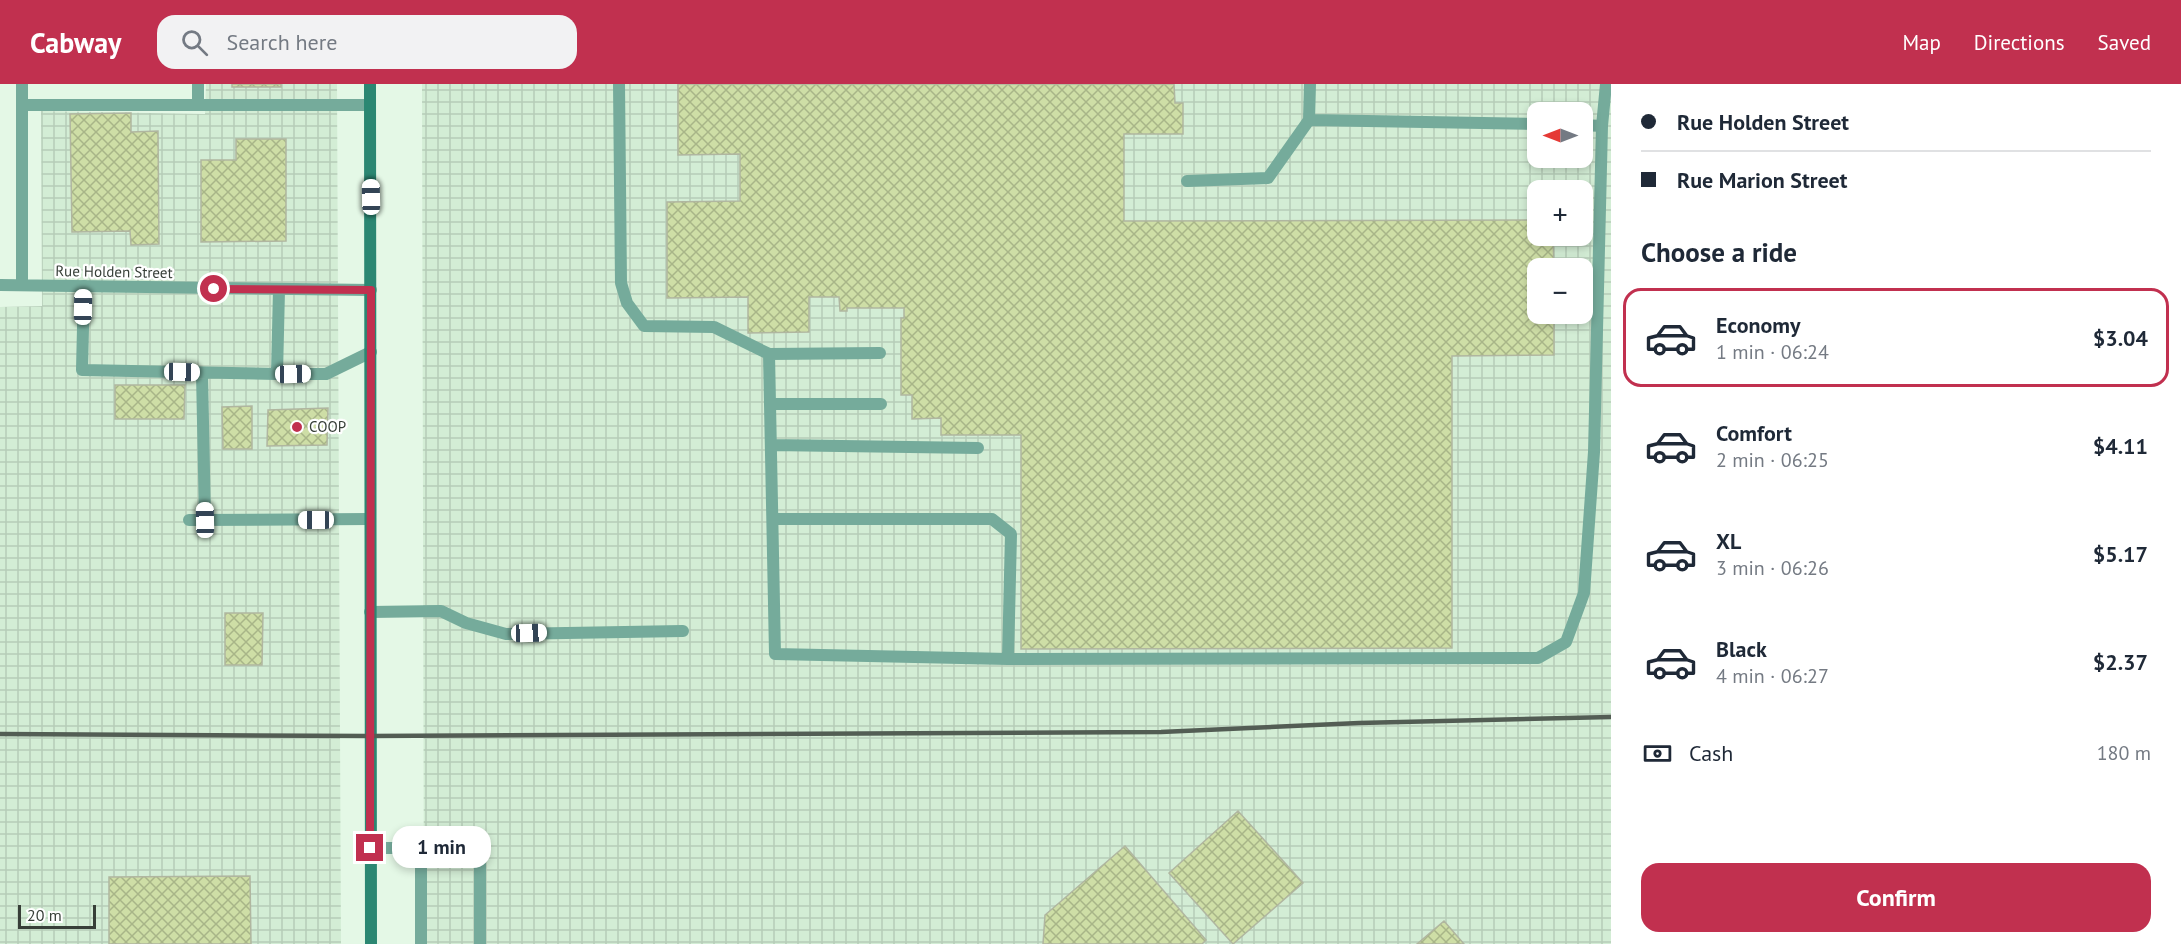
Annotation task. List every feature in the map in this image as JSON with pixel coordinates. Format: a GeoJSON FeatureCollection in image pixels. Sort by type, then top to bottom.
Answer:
{"type":"FeatureCollection","features":[{"type":"Feature","properties":{"kind":"main road"},"geometry":{"type":"LineString","coordinates":[[370,84],[371,944]]}},
{"type":"Feature","properties":{"kind":"street"},"geometry":{"type":"LineString","coordinates":[[22,84],[22,285]]}},
{"type":"Feature","properties":{"kind":"street"},"geometry":{"type":"LineString","coordinates":[[198,84],[198,105]]}},
{"type":"Feature","properties":{"kind":"street"},"geometry":{"type":"LineString","coordinates":[[619,84],[621,282],[627,303],[644,326],[714,327],[769,354],[880,353]]}},
{"type":"Feature","properties":{"kind":"street"},"geometry":{"type":"LineString","coordinates":[[1187,181],[1268,178],[1309,120],[1310,84]]}},
{"type":"Feature","properties":{"kind":"street"},"geometry":{"type":"LineString","coordinates":[[769,354],[775,654],[1008,659],[1538,658],[1566,642],[1584,592],[1593,464],[1602,126],[1606,84]]}},
{"type":"Feature","properties":{"kind":"street"},"geometry":{"type":"LineString","coordinates":[[22,105],[370,105]]}},
{"type":"Feature","properties":{"kind":"street"},"geometry":{"type":"LineString","coordinates":[[1309,120],[1527,124]]}},
{"type":"Feature","properties":{"kind":"street"},"geometry":{"type":"LineString","coordinates":[[1593,126],[1602,126]]}},
{"type":"Feature","properties":{"kind":"street","name":"Rue Holden Street"},"geometry":{"type":"LineString","coordinates":[[0,285],[371,290]]}},
{"type":"Feature","properties":{"kind":"street"},"geometry":{"type":"LineString","coordinates":[[84,286],[82,370],[326,374],[371,352]]}},
{"type":"Feature","properties":{"kind":"street"},"geometry":{"type":"LineString","coordinates":[[277,374],[279,290]]}},
{"type":"Feature","properties":{"kind":"street"},"geometry":{"type":"LineString","coordinates":[[202,373],[205,520]]}},
{"type":"Feature","properties":{"kind":"street"},"geometry":{"type":"LineString","coordinates":[[771,404],[880,404]]}},
{"type":"Feature","properties":{"kind":"street"},"geometry":{"type":"LineString","coordinates":[[772,445],[978,448]]}},
{"type":"Feature","properties":{"kind":"street"},"geometry":{"type":"LineString","coordinates":[[189,520],[370,519]]}},
{"type":"Feature","properties":{"kind":"street"},"geometry":{"type":"LineString","coordinates":[[774,519],[992,519],[1011,534],[1008,659]]}},
{"type":"Feature","properties":{"kind":"street"},"geometry":{"type":"LineString","coordinates":[[370,612],[441,611],[466,623],[507,634],[683,631]]}},
{"type":"Feature","properties":{"kind":"street"},"geometry":{"type":"LineString","coordinates":[[370,848],[480,848],[480,944]]}},
{"type":"Feature","properties":{"kind":"street"},"geometry":{"type":"LineString","coordinates":[[421,848],[421,944]]}},
{"type":"Feature","properties":{"kind":"shaded area"},"geometry":{"type":"Polygon","coordinates":[[[206,84],[337,84],[341,944],[0,944],[0,307],[42,306],[41,111],[205,114],[206,84]]]}},
{"type":"Feature","properties":{"kind":"shaded area"},"geometry":{"type":"Polygon","coordinates":[[[422,84],[1611,84],[1611,944],[424,944],[422,84]]]}},
{"type":"Feature","properties":{"kind":"building"},"geometry":{"type":"Polygon","coordinates":[[[232,84],[281,84],[281,87],[232,87],[232,84]]]}},
{"type":"Feature","properties":{"kind":"building"},"geometry":{"type":"Polygon","coordinates":[[[678,84],[1174,84],[1175,103],[1183,103],[1183,134],[1124,134],[1124,221],[1527,220],[1527,246],[1553,246],[1554,258],[1527,258],[1527,324],[1554,324],[1554,355],[1452,356],[1452,648],[1021,649],[1021,435],[941,435],[941,418],[912,419],[912,395],[901,395],[901,318],[904,318],[904,308],[847,308],[847,311],[840,311],[839,297],[809,297],[809,332],[748,333],[748,297],[667,298],[667,202],[740,201],[740,154],[678,155],[678,84]]]}},
{"type":"Feature","properties":{"kind":"building"},"geometry":{"type":"Polygon","coordinates":[[[131,113],[131,132],[158,131],[159,244],[131,245],[130,231],[72,232],[70,114],[131,113]]]}},
{"type":"Feature","properties":{"kind":"building"},"geometry":{"type":"Polygon","coordinates":[[[236,139],[286,139],[286,241],[201,242],[201,160],[236,160],[236,139]]]}},
{"type":"Feature","properties":{"kind":"building"},"geometry":{"type":"Polygon","coordinates":[[[115,385],[185,385],[184,419],[115,419],[115,385]]]}},
{"type":"Feature","properties":{"kind":"building"},"geometry":{"type":"Polygon","coordinates":[[[252,406],[252,449],[223,449],[222,407],[252,406]]]}},
{"type":"Feature","properties":{"kind":"building","name":"COOP"},"geometry":{"type":"Polygon","coordinates":[[[328,408],[327,445],[267,446],[268,410],[328,408]]]}},
{"type":"Feature","properties":{"kind":"building"},"geometry":{"type":"Polygon","coordinates":[[[225,613],[263,613],[262,665],[225,665],[225,613]]]}},
{"type":"Feature","properties":{"kind":"building"},"geometry":{"type":"Polygon","coordinates":[[[1238,811],[1303,883],[1233,944],[1169,873],[1238,811]]]}},
{"type":"Feature","properties":{"kind":"building"},"geometry":{"type":"Polygon","coordinates":[[[1125,846],[1206,940],[1202,944],[1043,944],[1045,915],[1125,846]]]}},
{"type":"Feature","properties":{"kind":"building"},"geometry":{"type":"Polygon","coordinates":[[[250,876],[251,944],[109,944],[109,877],[250,876]]]}},
{"type":"Feature","properties":{"kind":"building"},"geometry":{"type":"Polygon","coordinates":[[[1444,921],[1464,944],[1417,944],[1444,921]]]}},
{"type":"Feature","properties":{"kind":"railway"},"geometry":{"type":"LineString","coordinates":[[0,734],[369,736],[1161,732],[1359,723],[1611,717]]}},
{"type":"Feature","properties":{"kind":"place","name":"COOP"},"geometry":{"type":"Point","coordinates":[297,427]}},
{"type":"Feature","properties":{"kind":"route"},"geometry":{"type":"LineString","coordinates":[[214,289],[371,290],[370,848]]}}]}
